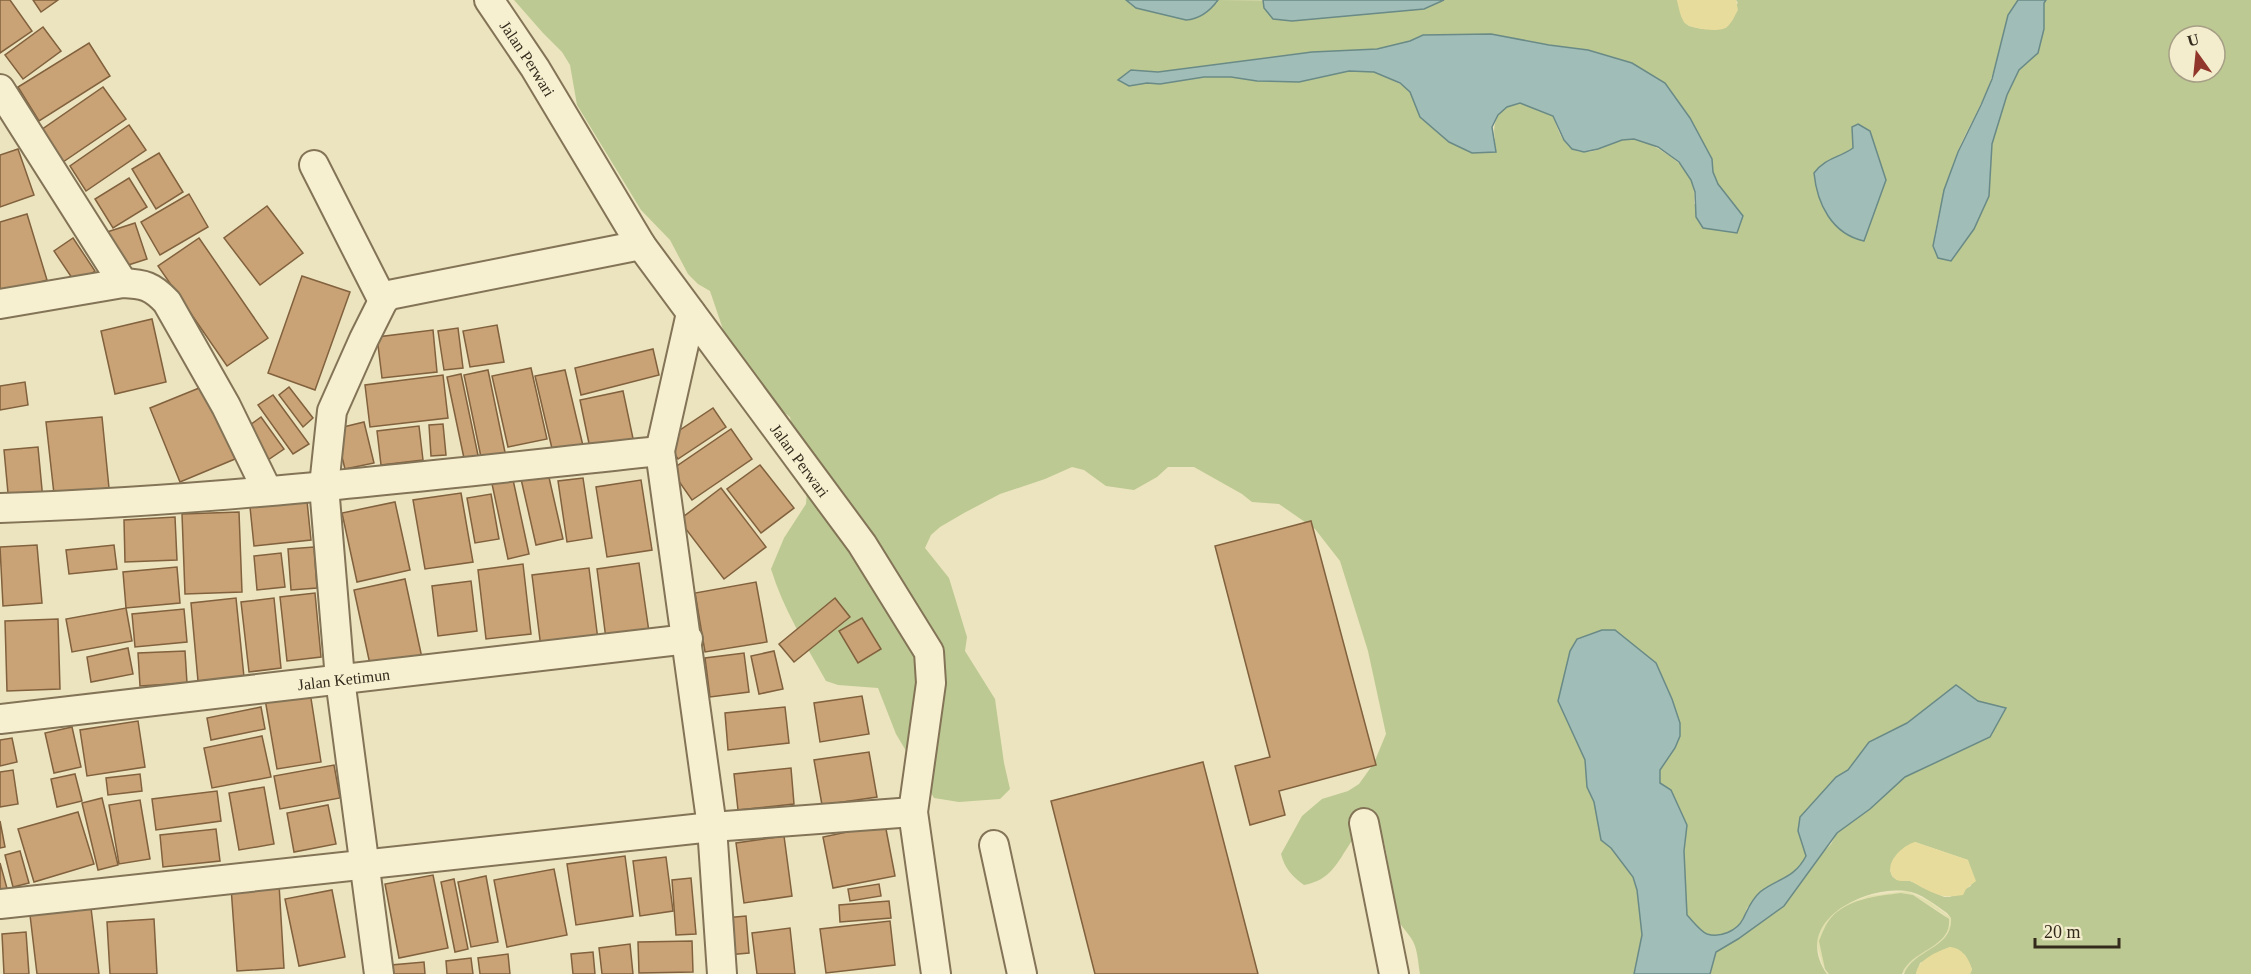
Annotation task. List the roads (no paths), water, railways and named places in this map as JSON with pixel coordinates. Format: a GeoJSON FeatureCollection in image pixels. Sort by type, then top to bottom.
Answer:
{"type":"FeatureCollection","features":[{"type":"Feature","properties":{"kind":"street","name":"Jalan Perwari"},"geometry":{"type":"LineString","coordinates":[[489,0],[535,68],[641,245],[861,544],[928,652],[931,683],[914,812],[936,974]]}},
{"type":"Feature","properties":{"kind":"street"},"geometry":{"type":"LineString","coordinates":[[0,89],[123,283]]}},
{"type":"Feature","properties":{"kind":"street"},"geometry":{"type":"LineString","coordinates":[[314,165],[383,301]]}},
{"type":"Feature","properties":{"kind":"street"},"geometry":{"type":"LineString","coordinates":[[379,974],[340,680],[324,486],[332,411],[383,301],[389,295],[641,245]]}},
{"type":"Feature","properties":{"kind":"street"},"geometry":{"type":"LineString","coordinates":[[0,304],[123,283],[140,284],[155,289],[167,302],[226,406],[267,490]]}},
{"type":"Feature","properties":{"kind":"street"},"geometry":{"type":"LineString","coordinates":[[692,313],[660,451],[688,639],[712,827],[722,974]]}},
{"type":"Feature","properties":{"kind":"street"},"geometry":{"type":"LineString","coordinates":[[0,508],[90,505],[324,486],[660,451]]}},
{"type":"Feature","properties":{"kind":"street","name":"Jalan Ketimun"},"geometry":{"type":"LineString","coordinates":[[0,719],[688,639]]}},
{"type":"Feature","properties":{"kind":"street"},"geometry":{"type":"LineString","coordinates":[[0,904],[712,827],[914,812]]}},
{"type":"Feature","properties":{"kind":"street"},"geometry":{"type":"LineString","coordinates":[[1364,823],[1394,974]]}},
{"type":"Feature","properties":{"kind":"street"},"geometry":{"type":"LineString","coordinates":[[994,845],[1022,974]]}},
{"type":"Feature","properties":{"kind":"water"},"geometry":{"type":"Polygon","coordinates":[[[1126,0],[1218,0],[1204,14],[1186,20],[1136,8],[1126,0]]]}},
{"type":"Feature","properties":{"kind":"water"},"geometry":{"type":"Polygon","coordinates":[[[1263,0],[1444,0],[1424,9],[1292,21],[1273,19],[1264,8],[1263,0]]]}},
{"type":"Feature","properties":{"kind":"water"},"geometry":{"type":"Polygon","coordinates":[[[2018,0],[2046,0],[2044,29],[2038,53],[2019,70],[2007,95],[1992,144],[1989,196],[1974,229],[1951,261],[1938,258],[1933,246],[1944,190],[1958,152],[1992,79],[2008,15],[2018,0]]]}},
{"type":"Feature","properties":{"kind":"water"},"geometry":{"type":"Polygon","coordinates":[[[1491,34],[1588,50],[1632,63],[1665,83],[1690,118],[1712,159],[1713,172],[1718,184],[1743,216],[1737,233],[1703,228],[1696,217],[1695,192],[1691,180],[1679,162],[1658,147],[1634,139],[1622,140],[1584,152],[1572,149],[1564,140],[1553,116],[1520,103],[1507,107],[1498,115],[1492,127],[1496,152],[1472,153],[1449,142],[1420,117],[1410,92],[1400,83],[1374,72],[1349,71],[1299,82],[1204,77],[1129,86],[1118,80],[1131,70],[1158,72],[1312,52],[1377,49],[1410,41],[1423,35],[1491,34]]]}},
{"type":"Feature","properties":{"kind":"water"},"geometry":{"type":"Polygon","coordinates":[[[1858,124],[1870,131],[1886,180],[1864,241],[1843,232],[1828,216],[1819,196],[1814,173],[1827,161],[1853,148],[1852,127],[1858,124]]]}},
{"type":"Feature","properties":{"kind":"water"},"geometry":{"type":"Polygon","coordinates":[[[1602,630],[1615,630],[1656,663],[1672,699],[1680,723],[1680,736],[1660,770],[1660,783],[1671,790],[1687,825],[1684,851],[1687,915],[1707,934],[1712,935],[1723,934],[1737,927],[1760,892],[1791,874],[1801,864],[1806,856],[1798,831],[1800,817],[1836,777],[1848,770],[1869,742],[1907,723],[1956,685],[1978,701],[2006,708],[1990,737],[1905,777],[1870,809],[1837,833],[1784,906],[1716,952],[1710,974],[1634,974],[1642,935],[1637,890],[1633,877],[1611,848],[1601,840],[1594,802],[1587,787],[1585,760],[1558,701],[1570,651],[1577,639],[1602,630]]]}}]}
